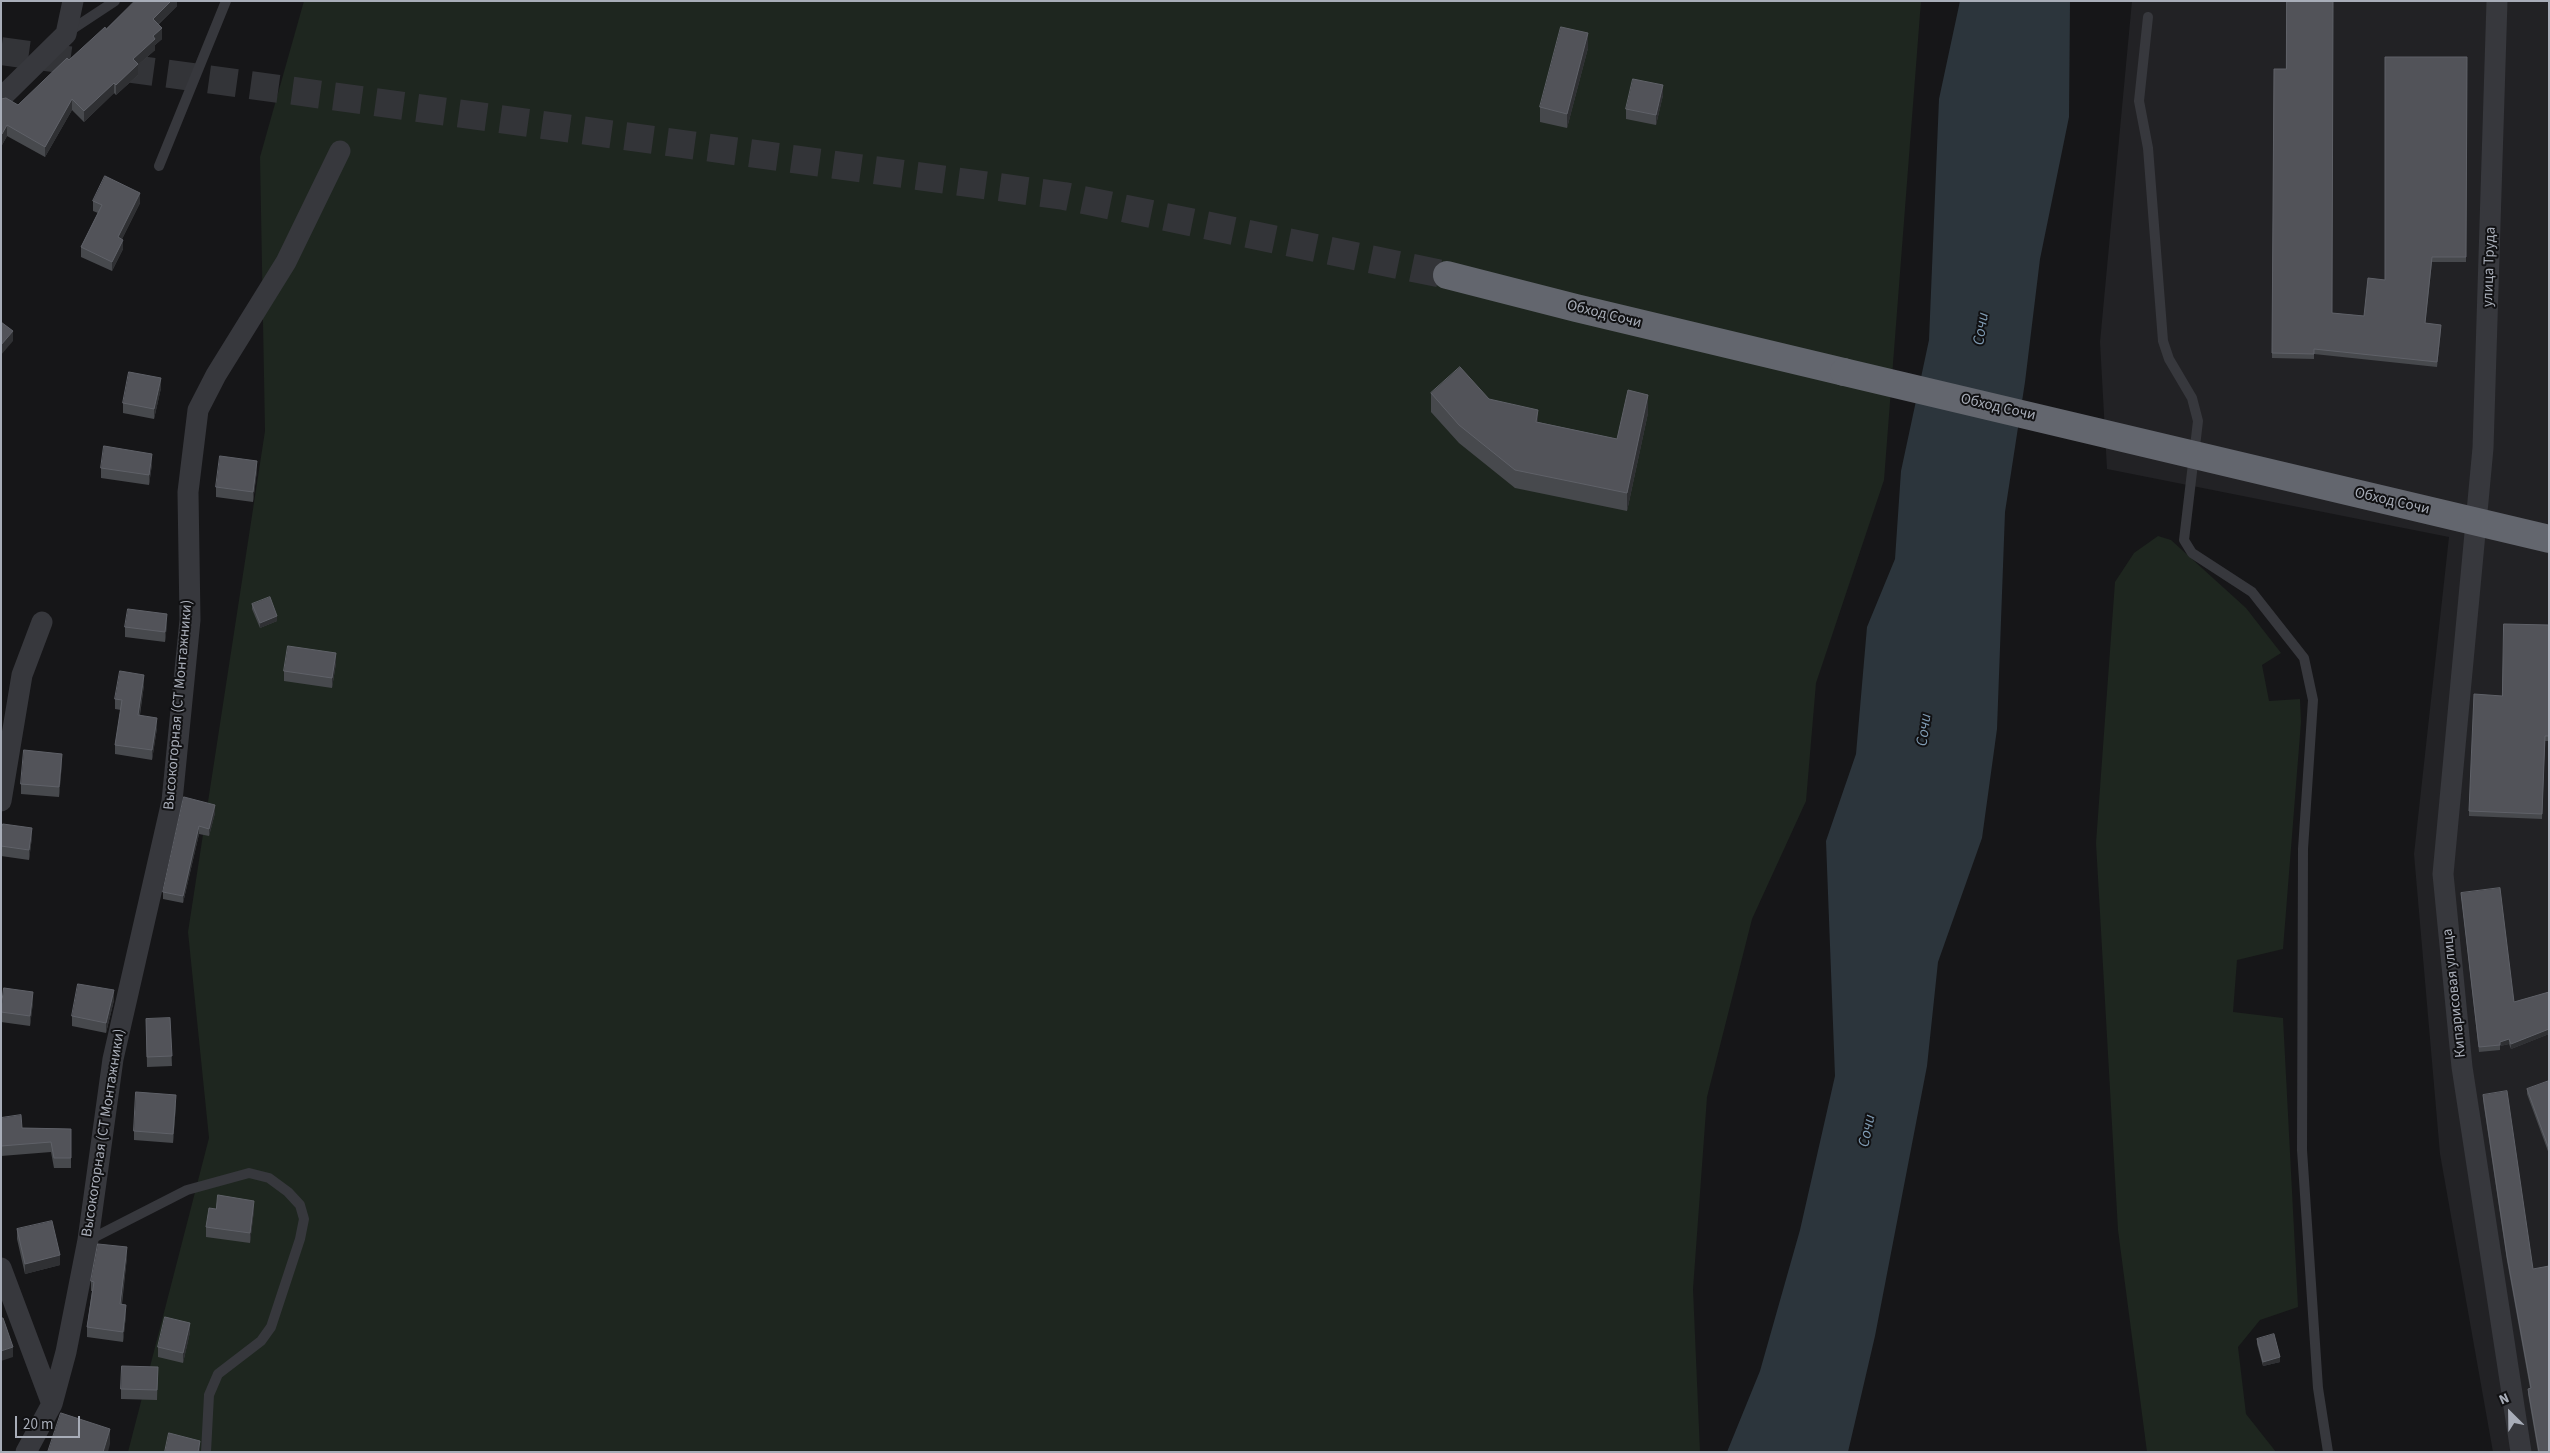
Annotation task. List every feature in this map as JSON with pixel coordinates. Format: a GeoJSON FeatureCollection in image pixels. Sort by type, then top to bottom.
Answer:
{"type":"FeatureCollection","features":[{"type":"Feature","properties":{"kind":"highway","name":"Обход Сочи"},"geometry":{"type":"LineString","coordinates":[[1447,275],[1562,305],[2549,539]]}},
{"type":"Feature","properties":{"kind":"street"},"geometry":{"type":"LineString","coordinates":[[2,92],[66,34],[73,1]]}},
{"type":"Feature","properties":{"kind":"street","name":"улица Труда"},"geometry":{"type":"LineString","coordinates":[[2476,532],[2483,448],[2497,1]]}},
{"type":"Feature","properties":{"kind":"street","name":"Высокогорная (СТ Монтажники)"},"geometry":{"type":"LineString","coordinates":[[26,1452],[52,1404],[66,1352],[88,1240],[113,1059],[172,802],[190,620],[188,492],[198,410],[216,375],[286,262],[340,152]]}},
{"type":"Feature","properties":{"kind":"street","name":"Кипарисовая улица"},"geometry":{"type":"LineString","coordinates":[[2476,532],[2442,874],[2462,1067],[2522,1452]]}},
{"type":"Feature","properties":{"kind":"street"},"geometry":{"type":"LineString","coordinates":[[1,801],[22,675],[42,622]]}},
{"type":"Feature","properties":{"kind":"street"},"geometry":{"type":"LineString","coordinates":[[1,1268],[52,1404]]}},
{"type":"Feature","properties":{"kind":"lane"},"geometry":{"type":"LineString","coordinates":[[66,34],[116,1]]}},
{"type":"Feature","properties":{"kind":"lane"},"geometry":{"type":"LineString","coordinates":[[159,166],[226,1]]}},
{"type":"Feature","properties":{"kind":"lane"},"geometry":{"type":"LineString","coordinates":[[2148,17],[2139,101],[2148,148],[2163,341],[2168,359],[2192,398],[2198,421],[2184,540],[2192,554],[2252,592],[2304,658],[2313,700],[2303,849],[2302,1150],[2318,1388],[2328,1452]]}},
{"type":"Feature","properties":{"kind":"lane"},"geometry":{"type":"LineString","coordinates":[[88,1240],[187,1190],[249,1173],[269,1178],[288,1192],[300,1205],[304,1219],[300,1239],[271,1327],[261,1341],[218,1374],[209,1395],[206,1452]]}},
{"type":"Feature","properties":{"kind":"shaded area"},"geometry":{"type":"Polygon","coordinates":[[[304,1],[1921,1],[1884,480],[1816,683],[1806,801],[1752,919],[1707,1097],[1693,1289],[1700,1452],[128,1452],[209,1138],[188,932],[265,431],[260,157],[304,1]]]}},
{"type":"Feature","properties":{"kind":"shaded area"},"geometry":{"type":"Polygon","coordinates":[[[2132,1],[2549,1],[2549,1452],[2493,1452],[2440,1154],[2414,854],[2449,537],[2107,469],[2100,342],[2132,1]]]}},
{"type":"Feature","properties":{"kind":"shaded area"},"geometry":{"type":"Polygon","coordinates":[[[2158,536],[2171,540],[2246,608],[2281,653],[2262,665],[2269,701],[2300,699],[2301,722],[2283,949],[2237,960],[2233,1012],[2283,1018],[2298,1307],[2260,1320],[2238,1347],[2246,1414],[2276,1452],[2147,1452],[2118,1230],[2096,843],[2115,582],[2134,553],[2158,536]]]}},
{"type":"Feature","properties":{"kind":"water","name":"Сочи"},"geometry":{"type":"Polygon","coordinates":[[[1960,1],[2070,1],[2069,117],[2040,259],[2025,382],[2005,512],[1997,729],[1982,838],[1938,962],[1927,1066],[1875,1336],[1848,1452],[1727,1452],[1760,1371],[1800,1230],[1835,1076],[1826,841],[1856,754],[1867,627],[1895,559],[1901,471],[1929,340],[1939,99],[1960,1]]]}},
{"type":"Feature","properties":{"kind":"building"},"geometry":{"type":"Polygon","coordinates":[[[135,1],[171,1],[153,19],[162,28],[153,36],[155,39],[133,59],[138,64],[84,111],[72,99],[45,147],[7,125],[1,133],[1,99],[6,98],[18,105],[67,58],[69,60],[105,27],[106,29],[135,1]]]}},
{"type":"Feature","properties":{"kind":"building"},"geometry":{"type":"Polygon","coordinates":[[[2287,1],[2333,1],[2332,313],[2364,316],[2368,278],[2385,280],[2385,57],[2467,57],[2466,257],[2432,257],[2425,323],[2441,325],[2437,362],[2314,349],[2314,354],[2272,353],[2274,69],[2286,69],[2287,1]]]}},
{"type":"Feature","properties":{"kind":"building"},"geometry":{"type":"Polygon","coordinates":[[[1561,27],[1588,33],[1567,114],[1540,107],[1561,27]]]}},
{"type":"Feature","properties":{"kind":"building"},"geometry":{"type":"Polygon","coordinates":[[[1633,79],[1663,85],[1656,115],[1626,109],[1633,79]]]}},
{"type":"Feature","properties":{"kind":"building"},"geometry":{"type":"Polygon","coordinates":[[[105,176],[140,193],[118,237],[123,240],[112,262],[81,247],[102,205],[93,201],[105,176]]]}},
{"type":"Feature","properties":{"kind":"building"},"geometry":{"type":"Polygon","coordinates":[[[1,322],[13,331],[1,345],[1,322]]]}},
{"type":"Feature","properties":{"kind":"building"},"geometry":{"type":"Polygon","coordinates":[[[1460,367],[1489,399],[1538,410],[1536,422],[1617,439],[1628,390],[1648,395],[1627,493],[1515,470],[1459,425],[1431,393],[1460,367]]]}},
{"type":"Feature","properties":{"kind":"building"},"geometry":{"type":"Polygon","coordinates":[[[129,372],[161,378],[154,409],[123,403],[129,372]]]}},
{"type":"Feature","properties":{"kind":"building"},"geometry":{"type":"Polygon","coordinates":[[[104,446],[152,454],[149,475],[101,468],[104,446]]]}},
{"type":"Feature","properties":{"kind":"building"},"geometry":{"type":"Polygon","coordinates":[[[220,456],[257,461],[253,492],[216,487],[220,456]]]}},
{"type":"Feature","properties":{"kind":"building"},"geometry":{"type":"Polygon","coordinates":[[[270,597],[277,616],[260,623],[252,604],[270,597]]]}},
{"type":"Feature","properties":{"kind":"building"},"geometry":{"type":"Polygon","coordinates":[[[128,609],[167,614],[165,632],[125,627],[128,609]]]}},
{"type":"Feature","properties":{"kind":"building"},"geometry":{"type":"Polygon","coordinates":[[[2504,624],[2549,625],[2549,736],[2545,736],[2542,814],[2469,811],[2474,694],[2502,696],[2504,624]]]}},
{"type":"Feature","properties":{"kind":"building"},"geometry":{"type":"Polygon","coordinates":[[[288,646],[336,653],[332,678],[284,671],[288,646]]]}},
{"type":"Feature","properties":{"kind":"building"},"geometry":{"type":"Polygon","coordinates":[[[120,671],[144,675],[138,715],[157,718],[152,750],[115,745],[122,700],[115,699],[120,671]]]}},
{"type":"Feature","properties":{"kind":"building"},"geometry":{"type":"Polygon","coordinates":[[[24,750],[62,754],[59,787],[21,784],[24,750]]]}},
{"type":"Feature","properties":{"kind":"building"},"geometry":{"type":"Polygon","coordinates":[[[184,797],[215,805],[209,829],[199,826],[183,896],[163,892],[184,797]]]}},
{"type":"Feature","properties":{"kind":"building"},"geometry":{"type":"Polygon","coordinates":[[[3,824],[32,828],[29,850],[1,846],[3,824]]]}},
{"type":"Feature","properties":{"kind":"building"},"geometry":{"type":"Polygon","coordinates":[[[2500,888],[2514,1002],[2549,992],[2549,1029],[2511,1044],[2509,1039],[2500,1042],[2500,1045],[2479,1047],[2461,893],[2500,888]]]}},
{"type":"Feature","properties":{"kind":"building"},"geometry":{"type":"Polygon","coordinates":[[[78,984],[114,990],[106,1023],[72,1016],[78,984]]]}},
{"type":"Feature","properties":{"kind":"building"},"geometry":{"type":"Polygon","coordinates":[[[4,988],[33,992],[30,1016],[1,1012],[4,988]]]}},
{"type":"Feature","properties":{"kind":"building"},"geometry":{"type":"Polygon","coordinates":[[[170,1018],[172,1056],[147,1057],[146,1019],[170,1018]]]}},
{"type":"Feature","properties":{"kind":"building"},"geometry":{"type":"Polygon","coordinates":[[[2549,1081],[2549,1149],[2527,1089],[2549,1081]]]}},
{"type":"Feature","properties":{"kind":"building"},"geometry":{"type":"Polygon","coordinates":[[[2507,1091],[2533,1269],[2549,1266],[2549,1452],[2539,1452],[2528,1389],[2531,1388],[2507,1256],[2483,1095],[2507,1091]]]}},
{"type":"Feature","properties":{"kind":"building"},"geometry":{"type":"Polygon","coordinates":[[[136,1092],[176,1095],[173,1134],[134,1131],[136,1092]]]}},
{"type":"Feature","properties":{"kind":"building"},"geometry":{"type":"Polygon","coordinates":[[[21,1115],[22,1128],[71,1129],[71,1158],[54,1158],[51,1142],[1,1146],[1,1118],[21,1115]]]}},
{"type":"Feature","properties":{"kind":"building"},"geometry":{"type":"Polygon","coordinates":[[[218,1195],[254,1201],[250,1233],[206,1227],[209,1208],[216,1209],[218,1195]]]}},
{"type":"Feature","properties":{"kind":"building"},"geometry":{"type":"Polygon","coordinates":[[[52,1221],[60,1255],[25,1264],[17,1229],[52,1221]]]}},
{"type":"Feature","properties":{"kind":"building"},"geometry":{"type":"Polygon","coordinates":[[[98,1244],[127,1247],[120,1304],[126,1305],[123,1332],[87,1327],[94,1282],[91,1281],[98,1244]]]}},
{"type":"Feature","properties":{"kind":"building"},"geometry":{"type":"Polygon","coordinates":[[[165,1317],[190,1323],[183,1353],[158,1347],[165,1317]]]}},
{"type":"Feature","properties":{"kind":"building"},"geometry":{"type":"Polygon","coordinates":[[[1,1318],[3,1318],[13,1347],[1,1351],[1,1318]]]}},
{"type":"Feature","properties":{"kind":"building"},"geometry":{"type":"Polygon","coordinates":[[[2274,1334],[2280,1357],[2263,1362],[2257,1339],[2274,1334]]]}},
{"type":"Feature","properties":{"kind":"building"},"geometry":{"type":"Polygon","coordinates":[[[122,1366],[158,1367],[157,1390],[121,1389],[122,1366]]]}},
{"type":"Feature","properties":{"kind":"building"},"geometry":{"type":"Polygon","coordinates":[[[61,1413],[110,1429],[103,1452],[48,1452],[61,1413]]]}},
{"type":"Feature","properties":{"kind":"building"},"geometry":{"type":"Polygon","coordinates":[[[169,1433],[200,1441],[198,1452],[165,1452],[169,1433]]]}},
{"type":"Feature","properties":{"kind":"tunnel"},"geometry":{"type":"LineString","coordinates":[[1,51],[1064,196],[1447,275]]}}]}
